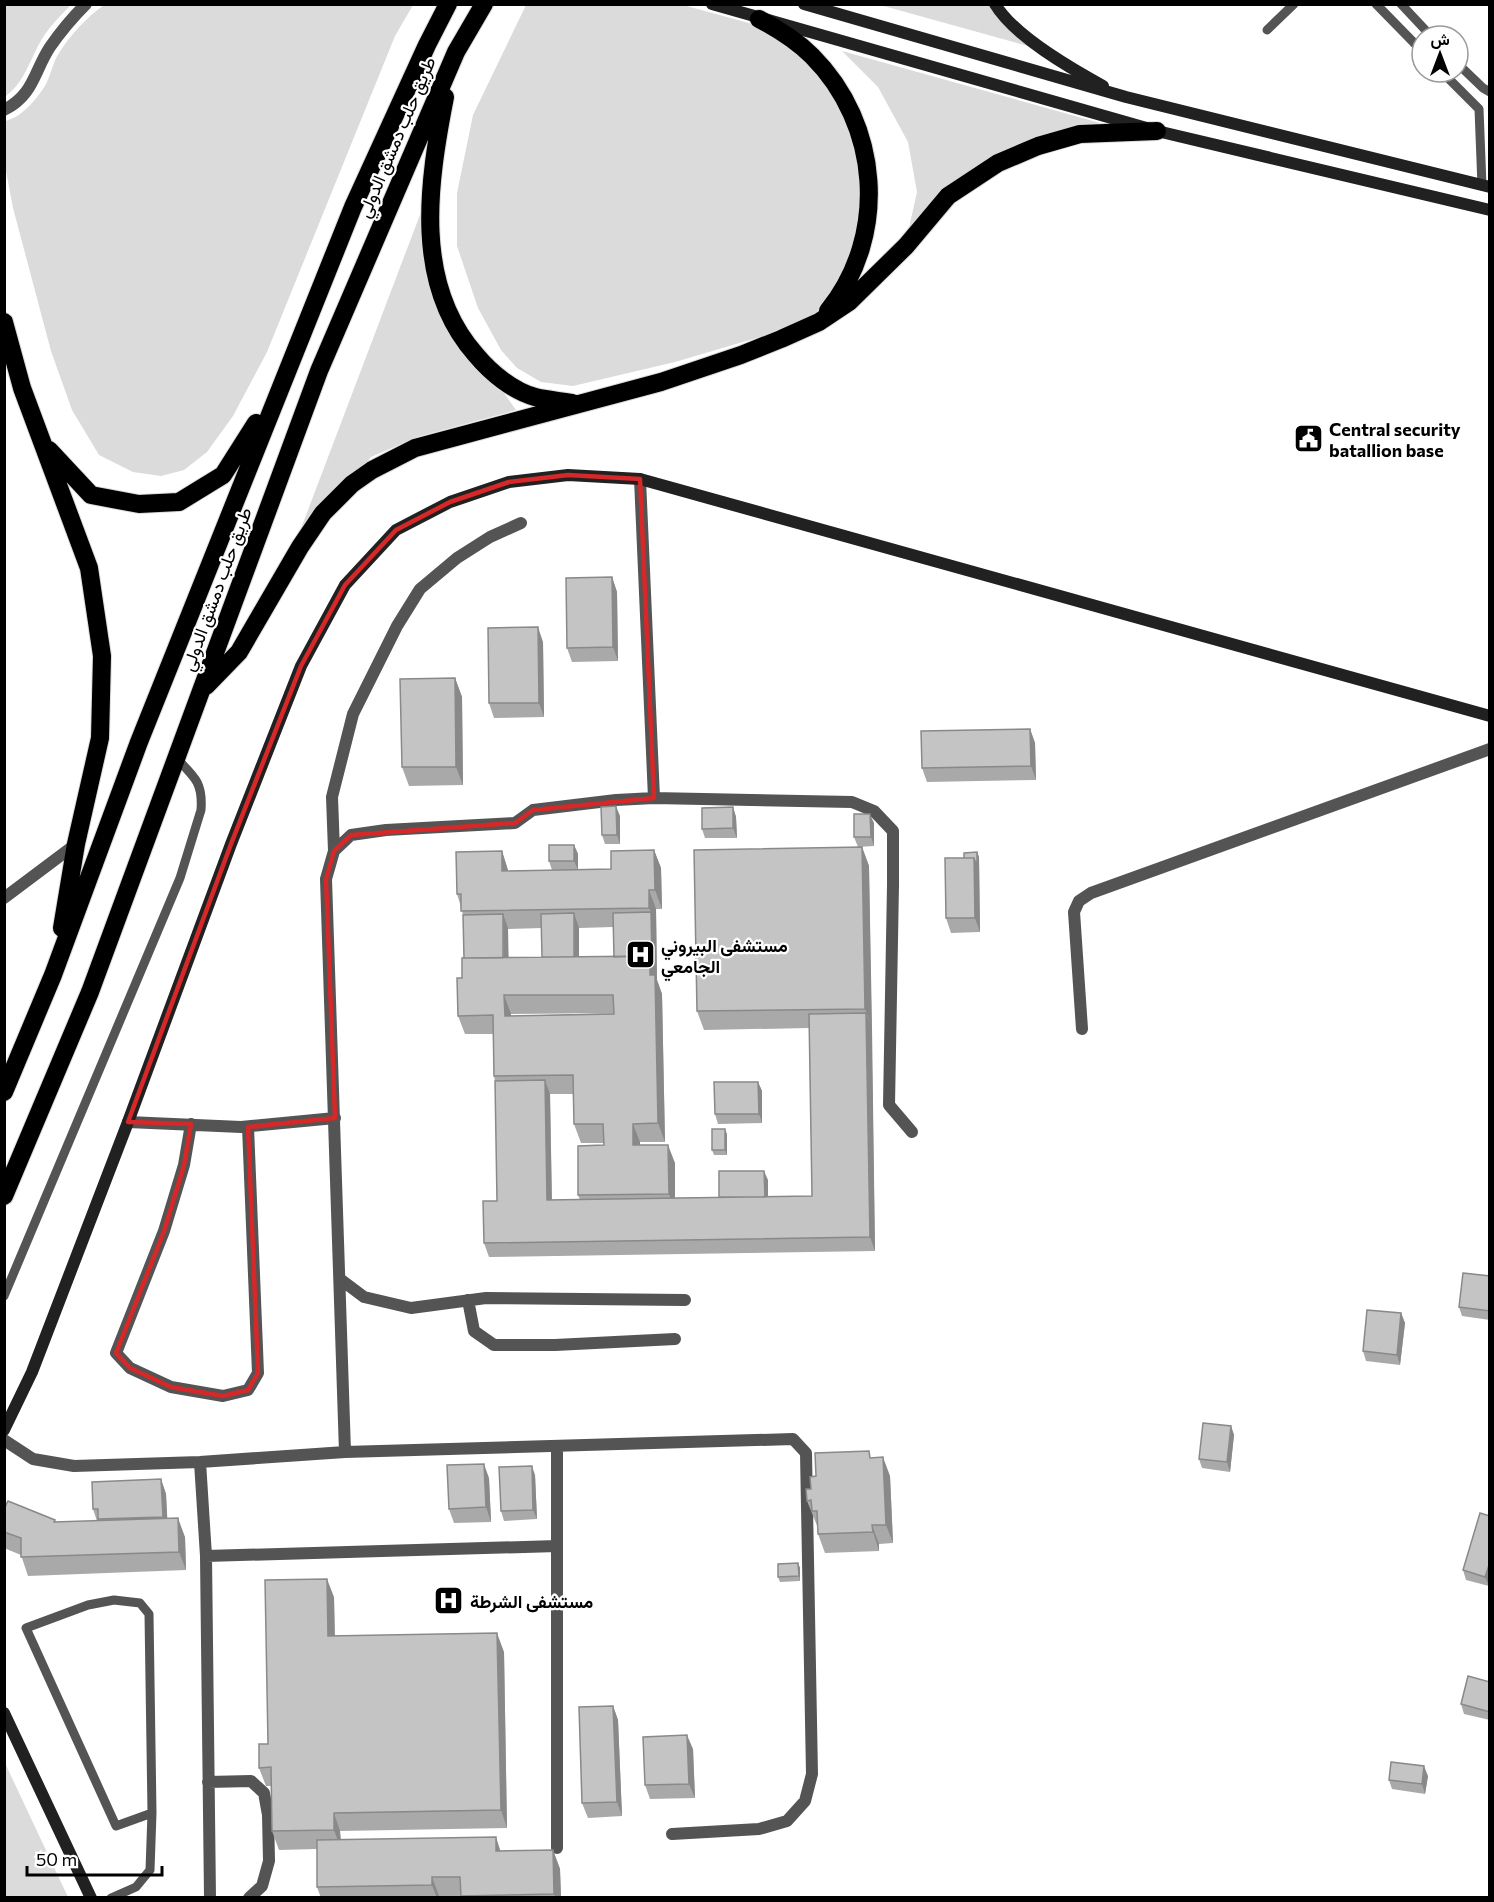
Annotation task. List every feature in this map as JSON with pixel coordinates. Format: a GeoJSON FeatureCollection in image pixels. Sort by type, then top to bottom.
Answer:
{"type":"FeatureCollection","features":[{"type":"Feature","properties":{"kind":"highway","name":"طريق حلب دمشق الدولي"},"geometry":{"type":"LineString","coordinates":[[4,1092],[53,975],[139,742],[353,207],[448,4]]}},
{"type":"Feature","properties":{"kind":"highway","name":"طريق حلب دمشق الدولي"},"geometry":{"type":"LineString","coordinates":[[4,1196],[90,992],[319,371],[456,52],[484,4]]}},
{"type":"Feature","properties":{"kind":"highway"},"geometry":{"type":"LineString","coordinates":[[759,19],[778,29],[811,55],[838,87],[857,125],[868,166],[869,208],[861,249],[844,288],[819,322]]}},
{"type":"Feature","properties":{"kind":"highway"},"geometry":{"type":"LineString","coordinates":[[456,52],[440,123],[430,225],[437,284],[446,311],[456,330],[469,347],[500,378],[534,397],[579,404]]}},
{"type":"Feature","properties":{"kind":"highway"},"geometry":{"type":"LineString","coordinates":[[200,692],[238,652],[310,530],[323,513],[352,484],[386,462],[415,448],[661,382],[741,355],[819,322],[849,302],[878,274],[948,196],[998,163],[1038,146],[1080,134],[1157,131]]}},
{"type":"Feature","properties":{"kind":"highway"},"geometry":{"type":"LineString","coordinates":[[4,322],[22,388],[89,568],[102,656],[100,738],[76,844],[53,975]]}},
{"type":"Feature","properties":{"kind":"highway"},"geometry":{"type":"LineString","coordinates":[[42,442],[91,495],[139,504],[179,502],[224,476],[281,384]]}},
{"type":"Feature","properties":{"kind":"street"},"geometry":{"type":"LineString","coordinates":[[4,110],[21,98],[35,80],[48,50],[66,24],[86,4]]}},
{"type":"Feature","properties":{"kind":"street"},"geometry":{"type":"LineString","coordinates":[[712,4],[1157,131],[1490,210]]}},
{"type":"Feature","properties":{"kind":"street"},"geometry":{"type":"LineString","coordinates":[[804,4],[1126,98],[1486,186]]}},
{"type":"Feature","properties":{"kind":"street"},"geometry":{"type":"LineString","coordinates":[[995,4],[1001,15],[1046,52],[1126,98]]}},
{"type":"Feature","properties":{"kind":"street"},"geometry":{"type":"LineString","coordinates":[[4,1430],[32,1372],[231,844],[301,666],[345,585],[396,530],[450,502],[509,482],[568,476],[640,479],[1490,716]]}},
{"type":"Feature","properties":{"kind":"street"},"geometry":{"type":"LineString","coordinates":[[640,479],[654,798]]}},
{"type":"Feature","properties":{"kind":"street"},"geometry":{"type":"LineString","coordinates":[[345,1452],[326,879],[334,851],[332,797],[353,714],[397,626],[420,590],[457,558],[490,537],[521,523]]}},
{"type":"Feature","properties":{"kind":"street"},"geometry":{"type":"LineString","coordinates":[[1082,1029],[1074,912],[1079,901],[1090,893],[1490,749]]}},
{"type":"Feature","properties":{"kind":"street"},"geometry":{"type":"LineString","coordinates":[[334,851],[351,836],[386,830],[515,824],[533,810],[616,800],[654,798],[852,802],[874,812],[893,831],[889,1105],[912,1132]]}},
{"type":"Feature","properties":{"kind":"street"},"geometry":{"type":"LineString","coordinates":[[4,898],[76,844]]}},
{"type":"Feature","properties":{"kind":"street"},"geometry":{"type":"LineString","coordinates":[[128,1122],[248,1127],[335,1118]]}},
{"type":"Feature","properties":{"kind":"street"},"geometry":{"type":"LineString","coordinates":[[190,1124],[184,1166],[164,1231],[116,1353],[130,1368],[171,1388],[223,1396],[248,1390],[258,1373],[248,1127]]}},
{"type":"Feature","properties":{"kind":"street"},"geometry":{"type":"LineString","coordinates":[[340,1280],[364,1297],[411,1308],[486,1298],[686,1300]]}},
{"type":"Feature","properties":{"kind":"street"},"geometry":{"type":"LineString","coordinates":[[468,1300],[474,1331],[494,1345],[555,1346],[675,1339]]}},
{"type":"Feature","properties":{"kind":"street"},"geometry":{"type":"LineString","coordinates":[[4,1440],[33,1459],[74,1466],[200,1462],[345,1452],[793,1439],[806,1453],[812,1773],[805,1800],[788,1821],[759,1829],[672,1834]]}},
{"type":"Feature","properties":{"kind":"street"},"geometry":{"type":"LineString","coordinates":[[557,1446],[557,1848]]}},
{"type":"Feature","properties":{"kind":"street"},"geometry":{"type":"LineString","coordinates":[[200,1462],[206,1556],[210,1898]]}},
{"type":"Feature","properties":{"kind":"street"},"geometry":{"type":"LineString","coordinates":[[206,1556],[557,1546]]}},
{"type":"Feature","properties":{"kind":"street"},"geometry":{"type":"LineString","coordinates":[[4,1713],[91,1898]]}},
{"type":"Feature","properties":{"kind":"street"},"geometry":{"type":"LineString","coordinates":[[208,1782],[251,1781],[264,1793],[268,1815],[269,1861],[262,1886],[249,1898]]}},
{"type":"Feature","properties":{"kind":"lane"},"geometry":{"type":"LineString","coordinates":[[1267,30],[1294,4]]}},
{"type":"Feature","properties":{"kind":"lane"},"geometry":{"type":"LineString","coordinates":[[1376,4],[1410,39]]}},
{"type":"Feature","properties":{"kind":"lane"},"geometry":{"type":"LineString","coordinates":[[1401,4],[1420,24]]}},
{"type":"Feature","properties":{"kind":"lane"},"geometry":{"type":"LineString","coordinates":[[1470,77],[1490,92]]}},
{"type":"Feature","properties":{"kind":"lane"},"geometry":{"type":"LineString","coordinates":[[1455,84],[1479,109],[1486,186]]}},
{"type":"Feature","properties":{"kind":"lane"},"geometry":{"type":"LineString","coordinates":[[1459,88],[1463,84]]}},
{"type":"Feature","properties":{"kind":"lane"},"geometry":{"type":"LineString","coordinates":[[4,1296],[180,878],[202,800],[197,779],[177,758]]}},
{"type":"Feature","properties":{"kind":"lane"},"geometry":{"type":"LineString","coordinates":[[111,1898],[136,1887],[150,1869],[152,1813],[149,1614],[140,1603],[114,1600],[88,1605],[26,1628],[116,1826],[152,1813]]}},
{"type":"Feature","properties":{"kind":"highlighted area"},"geometry":{"type":"Polygon","coordinates":[[[568,475],[640,479],[654,798],[533,810],[515,823],[351,835],[334,851],[326,879],[335,1118],[248,1127],[258,1373],[248,1390],[223,1396],[171,1387],[130,1368],[116,1353],[164,1231],[184,1165],[191,1124],[128,1122],[231,844],[301,666],[345,585],[396,530],[450,502],[509,482],[568,475]]]}},
{"type":"Feature","properties":{"kind":"shaded area"},"geometry":{"type":"Polygon","coordinates":[[[5,4],[71,5],[45,35],[21,80],[5,97],[5,4]]]}},
{"type":"Feature","properties":{"kind":"shaded area"},"geometry":{"type":"Polygon","coordinates":[[[104,5],[413,5],[395,36],[267,352],[233,416],[207,452],[184,470],[161,476],[133,472],[99,455],[72,410],[51,351],[13,208],[5,166],[5,121],[23,112],[34,101],[46,84],[55,60],[64,46],[85,21],[104,5]]]}},
{"type":"Feature","properties":{"kind":"shaded area"},"geometry":{"type":"Polygon","coordinates":[[[526,5],[683,5],[756,25],[812,63],[848,101],[875,153],[879,193],[874,231],[865,257],[842,294],[814,316],[794,327],[675,362],[573,386],[541,382],[517,368],[501,350],[478,308],[457,246],[457,193],[473,115],[526,5]]]}},
{"type":"Feature","properties":{"kind":"shaded area"},"geometry":{"type":"Polygon","coordinates":[[[880,5],[1000,5],[1046,51],[880,5]]]}},
{"type":"Feature","properties":{"kind":"shaded area"},"geometry":{"type":"Polygon","coordinates":[[[842,51],[1100,123],[1039,137],[976,172],[905,246],[917,192],[908,142],[878,87],[842,51]]]}},
{"type":"Feature","properties":{"kind":"shaded area"},"geometry":{"type":"Polygon","coordinates":[[[429,191],[452,319],[516,410],[417,437],[371,457],[289,560],[429,191]]]}},
{"type":"Feature","properties":{"kind":"shaded area"},"geometry":{"type":"Polygon","coordinates":[[[5,1763],[68,1897],[5,1897],[5,1763]]]}},
{"type":"Feature","properties":{"kind":"building"},"geometry":{"type":"Polygon","coordinates":[[[612,577],[613,647],[567,648],[566,578],[612,577]]]}},
{"type":"Feature","properties":{"kind":"building"},"geometry":{"type":"Polygon","coordinates":[[[538,627],[539,703],[489,703],[488,628],[538,627]]]}},
{"type":"Feature","properties":{"kind":"building"},"geometry":{"type":"Polygon","coordinates":[[[455,678],[456,767],[402,767],[400,679],[455,678]]]}},
{"type":"Feature","properties":{"kind":"building"},"geometry":{"type":"Polygon","coordinates":[[[1030,729],[1031,766],[922,768],[921,731],[1030,729]]]}},
{"type":"Feature","properties":{"kind":"building"},"geometry":{"type":"Polygon","coordinates":[[[616,806],[617,835],[602,835],[601,807],[616,806]]]}},
{"type":"Feature","properties":{"kind":"building"},"geometry":{"type":"Polygon","coordinates":[[[733,807],[733,828],[702,829],[702,808],[733,807]]]}},
{"type":"Feature","properties":{"kind":"building"},"geometry":{"type":"Polygon","coordinates":[[[854,814],[870,814],[871,837],[854,837],[854,814]]]}},
{"type":"Feature","properties":{"kind":"building"},"geometry":{"type":"Polygon","coordinates":[[[549,845],[574,845],[574,861],[549,861],[549,845]]]}},
{"type":"Feature","properties":{"kind":"building"},"geometry":{"type":"Polygon","coordinates":[[[862,847],[865,1009],[697,1011],[694,850],[862,847]]]}},
{"type":"Feature","properties":{"kind":"building"},"geometry":{"type":"Polygon","coordinates":[[[654,850],[655,890],[649,890],[649,908],[461,911],[461,894],[457,894],[456,852],[502,851],[502,871],[611,869],[611,851],[654,850]]]}},
{"type":"Feature","properties":{"kind":"building"},"geometry":{"type":"Polygon","coordinates":[[[977,852],[977,867],[974,858],[964,858],[964,853],[977,852]]]}},
{"type":"Feature","properties":{"kind":"building"},"geometry":{"type":"Polygon","coordinates":[[[945,858],[974,858],[975,918],[946,918],[945,858]]]}},
{"type":"Feature","properties":{"kind":"building"},"geometry":{"type":"Polygon","coordinates":[[[651,912],[652,961],[650,956],[614,957],[613,913],[651,912]]]}},
{"type":"Feature","properties":{"kind":"building"},"geometry":{"type":"Polygon","coordinates":[[[574,913],[574,957],[542,957],[541,914],[574,913]]]}},
{"type":"Feature","properties":{"kind":"building"},"geometry":{"type":"Polygon","coordinates":[[[503,914],[503,958],[464,958],[463,915],[503,914]]]}},
{"type":"Feature","properties":{"kind":"building"},"geometry":{"type":"Polygon","coordinates":[[[650,956],[650,975],[655,975],[658,1123],[633,1124],[633,1145],[668,1145],[669,1194],[578,1195],[578,1146],[604,1145],[603,1124],[574,1124],[573,1075],[494,1076],[493,1015],[458,1016],[457,978],[462,978],[462,958],[650,956]],[[504,995],[505,1016],[614,1014],[613,995],[504,995]]]}},
{"type":"Feature","properties":{"kind":"building"},"geometry":{"type":"Polygon","coordinates":[[[866,1013],[870,1237],[484,1243],[483,1201],[497,1201],[495,1081],[545,1080],[547,1200],[812,1196],[809,1014],[866,1013]]]}},
{"type":"Feature","properties":{"kind":"building"},"geometry":{"type":"Polygon","coordinates":[[[714,1082],[758,1082],[759,1114],[715,1114],[714,1082]]]}},
{"type":"Feature","properties":{"kind":"building"},"geometry":{"type":"Polygon","coordinates":[[[712,1129],[725,1129],[725,1150],[712,1150],[712,1129]]]}},
{"type":"Feature","properties":{"kind":"building"},"geometry":{"type":"Polygon","coordinates":[[[719,1171],[764,1171],[765,1197],[719,1197],[719,1171]]]}},
{"type":"Feature","properties":{"kind":"building"},"geometry":{"type":"Polygon","coordinates":[[[1463,1273],[1490,1276],[1490,1311],[1459,1307],[1463,1273]]]}},
{"type":"Feature","properties":{"kind":"building"},"geometry":{"type":"Polygon","coordinates":[[[1367,1310],[1401,1313],[1397,1355],[1363,1351],[1367,1310]]]}},
{"type":"Feature","properties":{"kind":"building"},"geometry":{"type":"Polygon","coordinates":[[[1203,1423],[1231,1426],[1227,1462],[1199,1459],[1203,1423]]]}},
{"type":"Feature","properties":{"kind":"building"},"geometry":{"type":"Polygon","coordinates":[[[869,1451],[870,1458],[883,1457],[886,1525],[872,1525],[873,1532],[818,1534],[817,1511],[812,1511],[811,1500],[807,1501],[806,1489],[811,1489],[810,1477],[816,1476],[815,1453],[869,1451]]]}},
{"type":"Feature","properties":{"kind":"building"},"geometry":{"type":"Polygon","coordinates":[[[484,1464],[486,1507],[449,1509],[447,1465],[484,1464]]]}},
{"type":"Feature","properties":{"kind":"building"},"geometry":{"type":"Polygon","coordinates":[[[532,1466],[533,1510],[501,1511],[499,1467],[532,1466]]]}},
{"type":"Feature","properties":{"kind":"building"},"geometry":{"type":"Polygon","coordinates":[[[161,1479],[163,1517],[98,1519],[98,1509],[93,1509],[92,1482],[161,1479]]]}},
{"type":"Feature","properties":{"kind":"building"},"geometry":{"type":"Polygon","coordinates":[[[8,1501],[55,1520],[54,1522],[178,1518],[179,1552],[21,1557],[21,1538],[4,1532],[4,1509],[8,1501]]]}},
{"type":"Feature","properties":{"kind":"building"},"geometry":{"type":"Polygon","coordinates":[[[1480,1513],[1490,1516],[1490,1562],[1485,1577],[1463,1570],[1480,1513]]]}},
{"type":"Feature","properties":{"kind":"building"},"geometry":{"type":"Polygon","coordinates":[[[798,1563],[799,1576],[778,1577],[778,1564],[798,1563]]]}},
{"type":"Feature","properties":{"kind":"building"},"geometry":{"type":"Polygon","coordinates":[[[327,1579],[328,1636],[497,1633],[501,1810],[334,1813],[334,1830],[272,1831],[271,1767],[259,1768],[259,1744],[268,1744],[265,1580],[327,1579]]]}},
{"type":"Feature","properties":{"kind":"building"},"geometry":{"type":"Polygon","coordinates":[[[1468,1676],[1490,1682],[1490,1712],[1461,1704],[1468,1676]]]}},
{"type":"Feature","properties":{"kind":"building"},"geometry":{"type":"Polygon","coordinates":[[[613,1706],[617,1802],[582,1803],[579,1707],[613,1706]]]}},
{"type":"Feature","properties":{"kind":"building"},"geometry":{"type":"Polygon","coordinates":[[[687,1735],[689,1784],[645,1785],[643,1737],[687,1735]]]}},
{"type":"Feature","properties":{"kind":"building"},"geometry":{"type":"Polygon","coordinates":[[[1391,1762],[1424,1766],[1422,1784],[1389,1780],[1391,1762]]]}},
{"type":"Feature","properties":{"kind":"building"},"geometry":{"type":"Polygon","coordinates":[[[496,1837],[496,1851],[553,1850],[554,1894],[461,1896],[460,1877],[432,1877],[432,1885],[317,1887],[317,1840],[496,1837]]]}},
{"type":"Feature","properties":{"kind":"place","name":"Central security batallion base"},"geometry":{"type":"Point","coordinates":[1308,439]}},
{"type":"Feature","properties":{"kind":"place","name":"مستشفى البيروني الجامعي"},"geometry":{"type":"Point","coordinates":[640,955]}},
{"type":"Feature","properties":{"kind":"place","name":"مستشفى الشرطة"},"geometry":{"type":"Point","coordinates":[449,1601]}}]}
